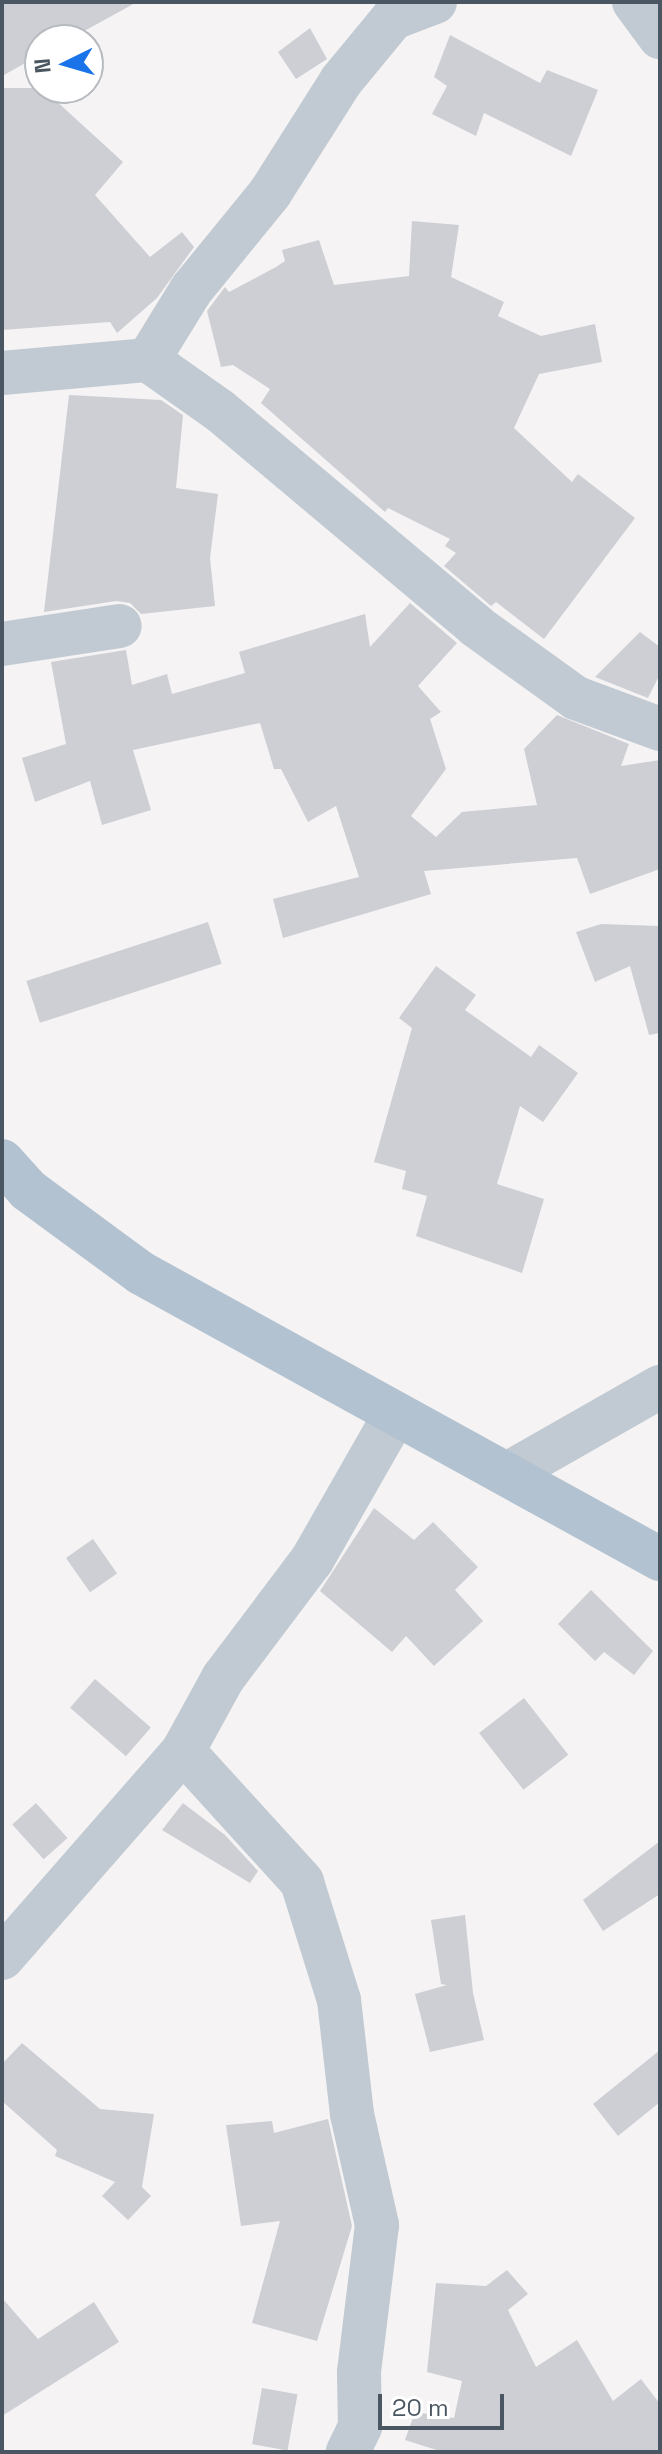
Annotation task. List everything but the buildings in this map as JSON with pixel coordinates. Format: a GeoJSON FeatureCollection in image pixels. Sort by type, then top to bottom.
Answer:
{"type":"FeatureCollection","features":[{"type":"Feature","properties":{"kind":"main road"},"geometry":{"type":"LineString","coordinates":[[2,1161],[28,1190],[141,1273],[394,1416],[509,1473],[660,1559]]}},
{"type":"Feature","properties":{"kind":"street"},"geometry":{"type":"LineString","coordinates":[[148,360],[191,290],[270,193],[341,81],[393,18],[435,2]]}},
{"type":"Feature","properties":{"kind":"street"},"geometry":{"type":"LineString","coordinates":[[634,2],[660,37]]}},
{"type":"Feature","properties":{"kind":"street"},"geometry":{"type":"LineString","coordinates":[[2,373],[148,360],[219,410],[488,635],[576,698],[660,729]]}},
{"type":"Feature","properties":{"kind":"street"},"geometry":{"type":"LineString","coordinates":[[2,644],[120,626]]}},
{"type":"Feature","properties":{"kind":"street"},"geometry":{"type":"LineString","coordinates":[[509,1473],[660,1387]]}},
{"type":"Feature","properties":{"kind":"street"},"geometry":{"type":"LineString","coordinates":[[2,1958],[183,1751],[223,1678],[312,1560],[394,1416]]}},
{"type":"Feature","properties":{"kind":"street"},"geometry":{"type":"LineString","coordinates":[[183,1751],[302,1882],[339,2000],[352,2114],[377,2225],[359,2372],[360,2427],[348,2452]]}}]}
